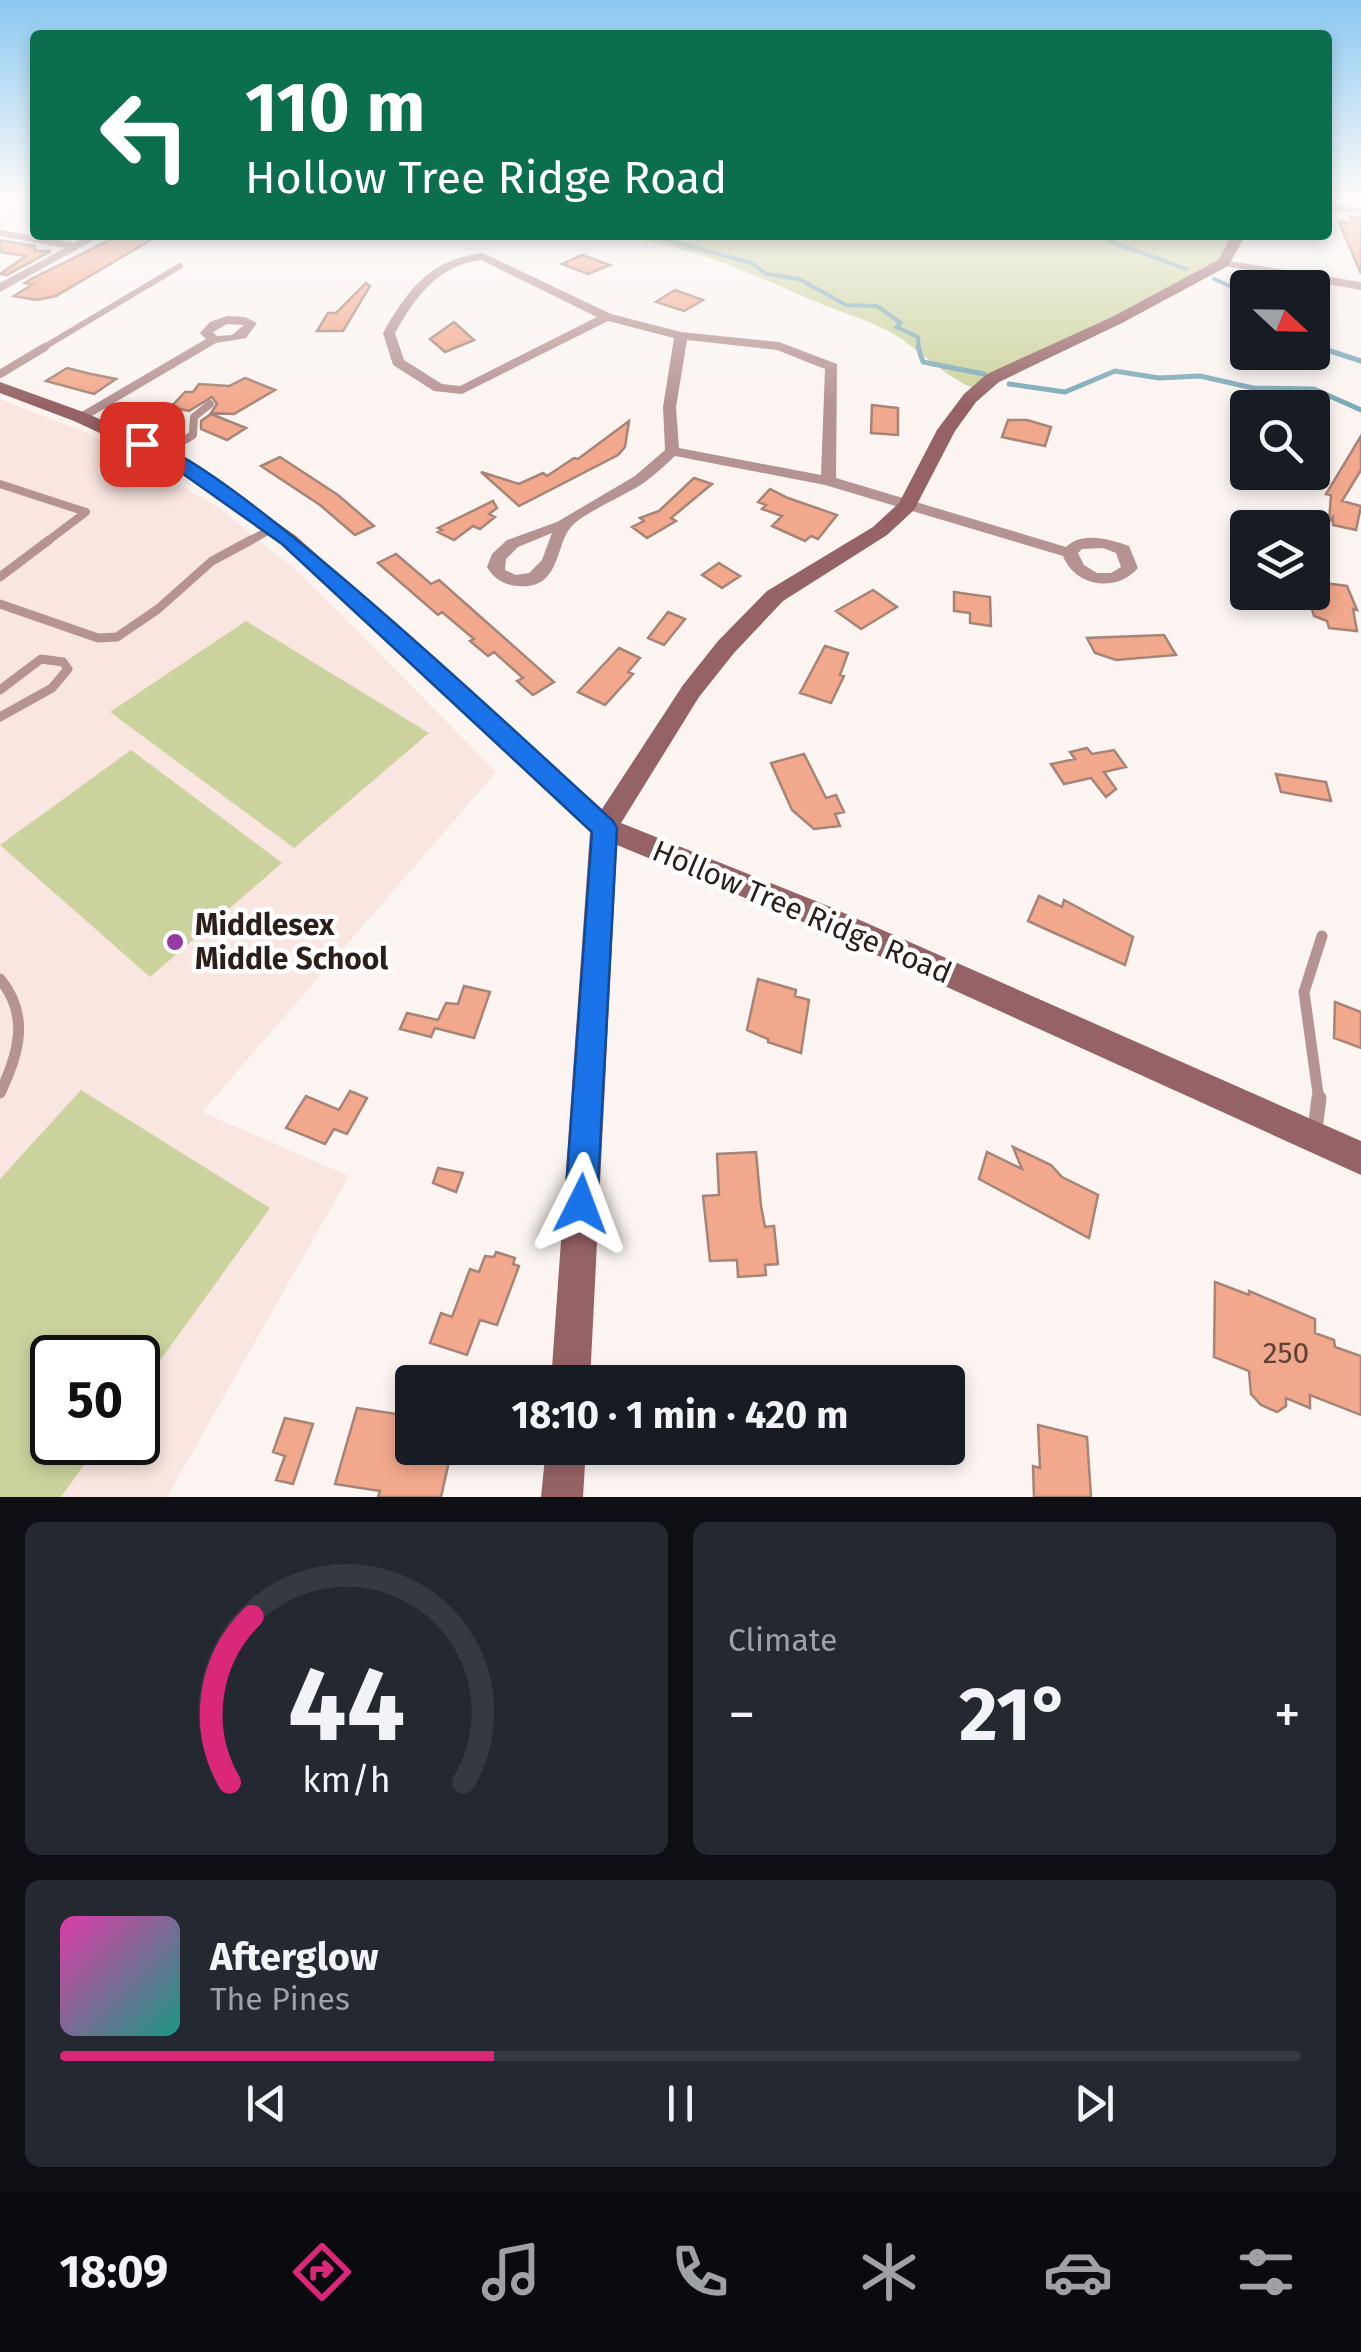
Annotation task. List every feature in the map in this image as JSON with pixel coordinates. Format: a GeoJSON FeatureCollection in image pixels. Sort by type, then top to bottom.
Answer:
{"type":"FeatureCollection","features":[{"type":"Feature","properties":{"kind":"street"},"geometry":{"type":"LineString","coordinates":[[0,288],[41,266]]}},
{"type":"Feature","properties":{"kind":"street"},"geometry":{"type":"LineString","coordinates":[[445,266],[431,272],[408,298],[389,333],[398,362],[439,388],[462,390],[607,317]]}},
{"type":"Feature","properties":{"kind":"street"},"geometry":{"type":"LineString","coordinates":[[510,266],[607,317],[681,336],[779,346],[832,367],[828,481]]}},
{"type":"Feature","properties":{"kind":"street"},"geometry":{"type":"LineString","coordinates":[[571,1365],[604,828],[691,691],[726,646],[775,596],[880,531],[907,506],[946,430],[970,398],[993,378],[1117,320],[1218,266]]}},
{"type":"Feature","properties":{"kind":"street"},"geometry":{"type":"LineString","coordinates":[[1240,266],[1361,286]]}},
{"type":"Feature","properties":{"kind":"street"},"geometry":{"type":"LineString","coordinates":[[672,450],[668,432],[671,392],[681,336]]}},
{"type":"Feature","properties":{"kind":"street"},"geometry":{"type":"LineString","coordinates":[[80,417],[214,339]]}},
{"type":"Feature","properties":{"kind":"street","name":"Hollow Tree Ridge Road"},"geometry":{"type":"LineString","coordinates":[[2,387],[161,454],[273,528],[604,828],[818,915],[1361,1158]]}},
{"type":"Feature","properties":{"kind":"street"},"geometry":{"type":"LineString","coordinates":[[672,450],[828,481],[1070,553]]}},
{"type":"Feature","properties":{"kind":"street"},"geometry":{"type":"LineString","coordinates":[[563,525],[640,479],[672,450]]}},
{"type":"Feature","properties":{"kind":"street"},"geometry":{"type":"LineString","coordinates":[[562,1497],[565,1465]]}},
{"type":"Feature","properties":{"kind":"lane"},"geometry":{"type":"LineString","coordinates":[[2,387],[180,266]]}},
{"type":"Feature","properties":{"kind":"lane"},"geometry":{"type":"LineString","coordinates":[[161,454],[193,435],[194,417],[210,404]]}},
{"type":"Feature","properties":{"kind":"lane"},"geometry":{"type":"LineString","coordinates":[[0,484],[86,512],[0,577]]}},
{"type":"Feature","properties":{"kind":"lane"},"geometry":{"type":"LineString","coordinates":[[0,604],[98,638],[117,637],[132,630],[212,561],[273,528]]}},
{"type":"Feature","properties":{"kind":"lane"},"geometry":{"type":"LineString","coordinates":[[0,690],[41,659],[54,658],[68,668],[52,688],[0,718]]}},
{"type":"Feature","properties":{"kind":"lane"},"geometry":{"type":"LineString","coordinates":[[1314,1136],[1319,1098],[1304,992],[1322,936]]}},
{"type":"Feature","properties":{"kind":"lane"},"geometry":{"type":"LineString","coordinates":[[0,978],[10,988],[21,1018],[16,1061],[2,1086]]}},
{"type":"Feature","properties":{"kind":"shaded area","name":"Middlesex Middle School"},"geometry":{"type":"Polygon","coordinates":[[[0,399],[87,433],[217,506],[302,575],[496,772],[202,1112],[349,1176],[167,1497],[0,1497],[0,399]]]}},
{"type":"Feature","properties":{"kind":"green space"},"geometry":{"type":"Polygon","coordinates":[[[729,266],[1208,266],[981,390],[959,381],[892,333],[729,266]]]}},
{"type":"Feature","properties":{"kind":"green space"},"geometry":{"type":"Polygon","coordinates":[[[246,621],[429,733],[294,848],[110,712],[246,621]]]}},
{"type":"Feature","properties":{"kind":"green space"},"geometry":{"type":"Polygon","coordinates":[[[131,750],[282,863],[150,977],[0,845],[131,750]]]}},
{"type":"Feature","properties":{"kind":"green space"},"geometry":{"type":"Polygon","coordinates":[[[81,1090],[270,1208],[160,1360],[160,1335],[30,1335],[30,1465],[84,1465],[61,1497],[0,1497],[0,1179],[81,1090]]]}},
{"type":"Feature","properties":{"kind":"building"},"geometry":{"type":"Polygon","coordinates":[[[12,266],[24,266],[7,275],[0,274],[12,266]]]}},
{"type":"Feature","properties":{"kind":"building"},"geometry":{"type":"Polygon","coordinates":[[[58,266],[107,266],[56,296],[37,300],[14,296],[33,284],[25,283],[58,266]]]}},
{"type":"Feature","properties":{"kind":"building"},"geometry":{"type":"Polygon","coordinates":[[[567,266],[608,266],[588,274],[567,266]]]}},
{"type":"Feature","properties":{"kind":"building"},"geometry":{"type":"Polygon","coordinates":[[[366,283],[370,286],[343,331],[317,331],[328,313],[336,313],[366,283]]]}},
{"type":"Feature","properties":{"kind":"building"},"geometry":{"type":"Polygon","coordinates":[[[675,290],[703,300],[684,311],[656,302],[675,290]]]}},
{"type":"Feature","properties":{"kind":"building"},"geometry":{"type":"Polygon","coordinates":[[[454,322],[474,340],[445,352],[430,339],[454,322]]]}},
{"type":"Feature","properties":{"kind":"building"},"geometry":{"type":"Polygon","coordinates":[[[67,368],[116,379],[94,394],[46,381],[67,368]]]}},
{"type":"Feature","properties":{"kind":"building"},"geometry":{"type":"Polygon","coordinates":[[[245,378],[275,390],[234,414],[211,413],[217,404],[212,397],[189,411],[171,407],[199,384],[229,386],[245,378]]]}},
{"type":"Feature","properties":{"kind":"building"},"geometry":{"type":"Polygon","coordinates":[[[872,405],[898,408],[898,435],[871,433],[872,405]]]}},
{"type":"Feature","properties":{"kind":"building"},"geometry":{"type":"Polygon","coordinates":[[[211,414],[246,428],[227,440],[201,429],[201,421],[211,414]]]}},
{"type":"Feature","properties":{"kind":"building"},"geometry":{"type":"Polygon","coordinates":[[[1008,420],[1027,420],[1051,427],[1045,446],[1002,437],[1008,420]]]}},
{"type":"Feature","properties":{"kind":"building"},"geometry":{"type":"Polygon","coordinates":[[[629,421],[625,447],[618,455],[519,506],[481,472],[519,484],[543,473],[547,476],[578,459],[629,421]]]}},
{"type":"Feature","properties":{"kind":"building"},"geometry":{"type":"Polygon","coordinates":[[[1361,436],[1361,470],[1342,501],[1361,506],[1356,530],[1333,525],[1333,517],[1330,521],[1331,495],[1326,494],[1361,436]]]}},
{"type":"Feature","properties":{"kind":"building"},"geometry":{"type":"Polygon","coordinates":[[[280,457],[338,495],[374,526],[355,535],[320,505],[261,466],[280,457]]]}},
{"type":"Feature","properties":{"kind":"building"},"geometry":{"type":"Polygon","coordinates":[[[694,478],[712,484],[671,518],[676,521],[647,538],[632,527],[644,521],[640,518],[659,511],[694,478]]]}},
{"type":"Feature","properties":{"kind":"building"},"geometry":{"type":"Polygon","coordinates":[[[770,489],[837,515],[818,539],[811,536],[805,541],[772,526],[782,516],[762,509],[766,505],[758,502],[770,489]]]}},
{"type":"Feature","properties":{"kind":"building"},"geometry":{"type":"Polygon","coordinates":[[[493,501],[497,508],[489,514],[495,517],[480,529],[473,526],[454,540],[438,532],[442,530],[438,528],[493,501]]]}},
{"type":"Feature","properties":{"kind":"building"},"geometry":{"type":"Polygon","coordinates":[[[396,554],[431,584],[439,580],[554,682],[533,695],[517,681],[523,678],[494,652],[488,656],[470,641],[474,639],[442,612],[438,615],[378,563],[396,554]]]}},
{"type":"Feature","properties":{"kind":"building"},"geometry":{"type":"Polygon","coordinates":[[[719,563],[740,576],[722,588],[702,575],[719,563]]]}},
{"type":"Feature","properties":{"kind":"building"},"geometry":{"type":"Polygon","coordinates":[[[1330,584],[1347,586],[1357,610],[1353,609],[1357,631],[1329,628],[1327,621],[1314,616],[1312,610],[1330,610],[1330,584]]]}},
{"type":"Feature","properties":{"kind":"building"},"geometry":{"type":"Polygon","coordinates":[[[873,590],[897,607],[861,629],[836,611],[873,590]]]}},
{"type":"Feature","properties":{"kind":"building"},"geometry":{"type":"Polygon","coordinates":[[[954,592],[990,597],[991,626],[970,623],[970,613],[954,611],[954,592]]]}},
{"type":"Feature","properties":{"kind":"building"},"geometry":{"type":"Polygon","coordinates":[[[668,612],[685,619],[664,645],[648,638],[668,612]]]}},
{"type":"Feature","properties":{"kind":"building"},"geometry":{"type":"Polygon","coordinates":[[[1164,635],[1176,655],[1116,660],[1095,653],[1087,638],[1164,635]]]}},
{"type":"Feature","properties":{"kind":"building"},"geometry":{"type":"Polygon","coordinates":[[[825,646],[848,653],[840,675],[844,676],[831,703],[800,693],[825,646]]]}},
{"type":"Feature","properties":{"kind":"building"},"geometry":{"type":"Polygon","coordinates":[[[619,648],[640,658],[628,672],[633,674],[605,705],[578,692],[619,648]]]}},
{"type":"Feature","properties":{"kind":"building"},"geometry":{"type":"Polygon","coordinates":[[[1087,748],[1092,754],[1114,750],[1126,767],[1104,772],[1116,789],[1106,797],[1091,778],[1064,784],[1051,764],[1075,759],[1070,752],[1087,748]]]}},
{"type":"Feature","properties":{"kind":"building"},"geometry":{"type":"Polygon","coordinates":[[[804,754],[826,798],[836,795],[844,812],[835,814],[840,826],[814,829],[792,810],[771,763],[804,754]]]}},
{"type":"Feature","properties":{"kind":"building"},"geometry":{"type":"Polygon","coordinates":[[[1276,774],[1326,782],[1331,801],[1281,792],[1276,774]]]}},
{"type":"Feature","properties":{"kind":"building"},"geometry":{"type":"Polygon","coordinates":[[[1039,896],[1062,907],[1064,900],[1133,937],[1125,965],[1028,921],[1039,896]]]}},
{"type":"Feature","properties":{"kind":"building"},"geometry":{"type":"Polygon","coordinates":[[[758,979],[796,990],[795,996],[809,1000],[801,1053],[747,1030],[758,979]]]}},
{"type":"Feature","properties":{"kind":"building"},"geometry":{"type":"Polygon","coordinates":[[[464,986],[490,992],[474,1038],[435,1028],[431,1037],[400,1029],[407,1013],[438,1020],[446,1003],[458,1004],[464,986]]]}},
{"type":"Feature","properties":{"kind":"building"},"geometry":{"type":"Polygon","coordinates":[[[1335,1002],[1361,1012],[1361,1048],[1334,1038],[1335,1002]]]}},
{"type":"Feature","properties":{"kind":"building"},"geometry":{"type":"Polygon","coordinates":[[[350,1091],[367,1098],[347,1134],[334,1129],[325,1144],[286,1128],[306,1096],[339,1110],[350,1091]]]}},
{"type":"Feature","properties":{"kind":"building"},"geometry":{"type":"Polygon","coordinates":[[[1013,1147],[1051,1165],[1062,1177],[1098,1195],[1089,1238],[979,1179],[987,1152],[1022,1169],[1013,1147]]]}},
{"type":"Feature","properties":{"kind":"building"},"geometry":{"type":"Polygon","coordinates":[[[756,1152],[765,1227],[774,1226],[778,1264],[765,1265],[766,1275],[738,1277],[737,1260],[710,1261],[703,1196],[719,1195],[717,1154],[756,1152]]]}},
{"type":"Feature","properties":{"kind":"building"},"geometry":{"type":"Polygon","coordinates":[[[438,1168],[463,1173],[456,1192],[433,1183],[438,1168]]]}},
{"type":"Feature","properties":{"kind":"building"},"geometry":{"type":"Polygon","coordinates":[[[496,1252],[515,1258],[513,1264],[519,1266],[497,1325],[480,1320],[467,1355],[430,1343],[441,1313],[452,1317],[470,1269],[479,1272],[485,1256],[494,1257],[496,1252]]]}},
{"type":"Feature","properties":{"kind":"building"},"geometry":{"type":"Polygon","coordinates":[[[1215,1282],[1249,1295],[1249,1291],[1315,1319],[1315,1333],[1334,1340],[1335,1347],[1361,1356],[1361,1415],[1310,1395],[1310,1408],[1286,1398],[1286,1406],[1277,1412],[1261,1405],[1251,1394],[1249,1371],[1214,1357],[1215,1282]]]}},
{"type":"Feature","properties":{"kind":"building"},"geometry":{"type":"Polygon","coordinates":[[[357,1408],[395,1414],[395,1465],[448,1465],[441,1497],[378,1497],[380,1491],[335,1484],[357,1408]]]}},
{"type":"Feature","properties":{"kind":"building"},"geometry":{"type":"Polygon","coordinates":[[[285,1418],[313,1424],[293,1484],[276,1480],[285,1456],[273,1452],[285,1418]]]}},
{"type":"Feature","properties":{"kind":"building"},"geometry":{"type":"Polygon","coordinates":[[[1038,1425],[1087,1437],[1091,1497],[1034,1497],[1033,1466],[1040,1468],[1038,1425]]]}},
{"type":"Feature","properties":{"kind":"waterway"},"geometry":{"type":"LineString","coordinates":[[755,266],[767,274],[799,279],[846,305],[877,306],[901,323],[896,327],[918,337],[919,349]]}},
{"type":"Feature","properties":{"kind":"waterway"},"geometry":{"type":"LineString","coordinates":[[1177,266],[1186,269]]}},
{"type":"Feature","properties":{"kind":"waterway"},"geometry":{"type":"LineString","coordinates":[[1214,279],[1230,286]]}},
{"type":"Feature","properties":{"kind":"waterway"},"geometry":{"type":"LineString","coordinates":[[918,347],[923,362],[984,374]]}},
{"type":"Feature","properties":{"kind":"waterway"},"geometry":{"type":"LineString","coordinates":[[1330,351],[1361,361]]}},
{"type":"Feature","properties":{"kind":"waterway"},"geometry":{"type":"LineString","coordinates":[[1009,384],[1065,392],[1115,371],[1159,378],[1200,376],[1253,388],[1314,389],[1361,410]]}},
{"type":"Feature","properties":{"kind":"place","name":"Middlesex Middle School"},"geometry":{"type":"Point","coordinates":[175,942]}},
{"type":"Feature","properties":{"kind":"route"},"geometry":{"type":"LineString","coordinates":[[142,444],[178,462],[289,540],[604,828],[581,1204]]}}]}
